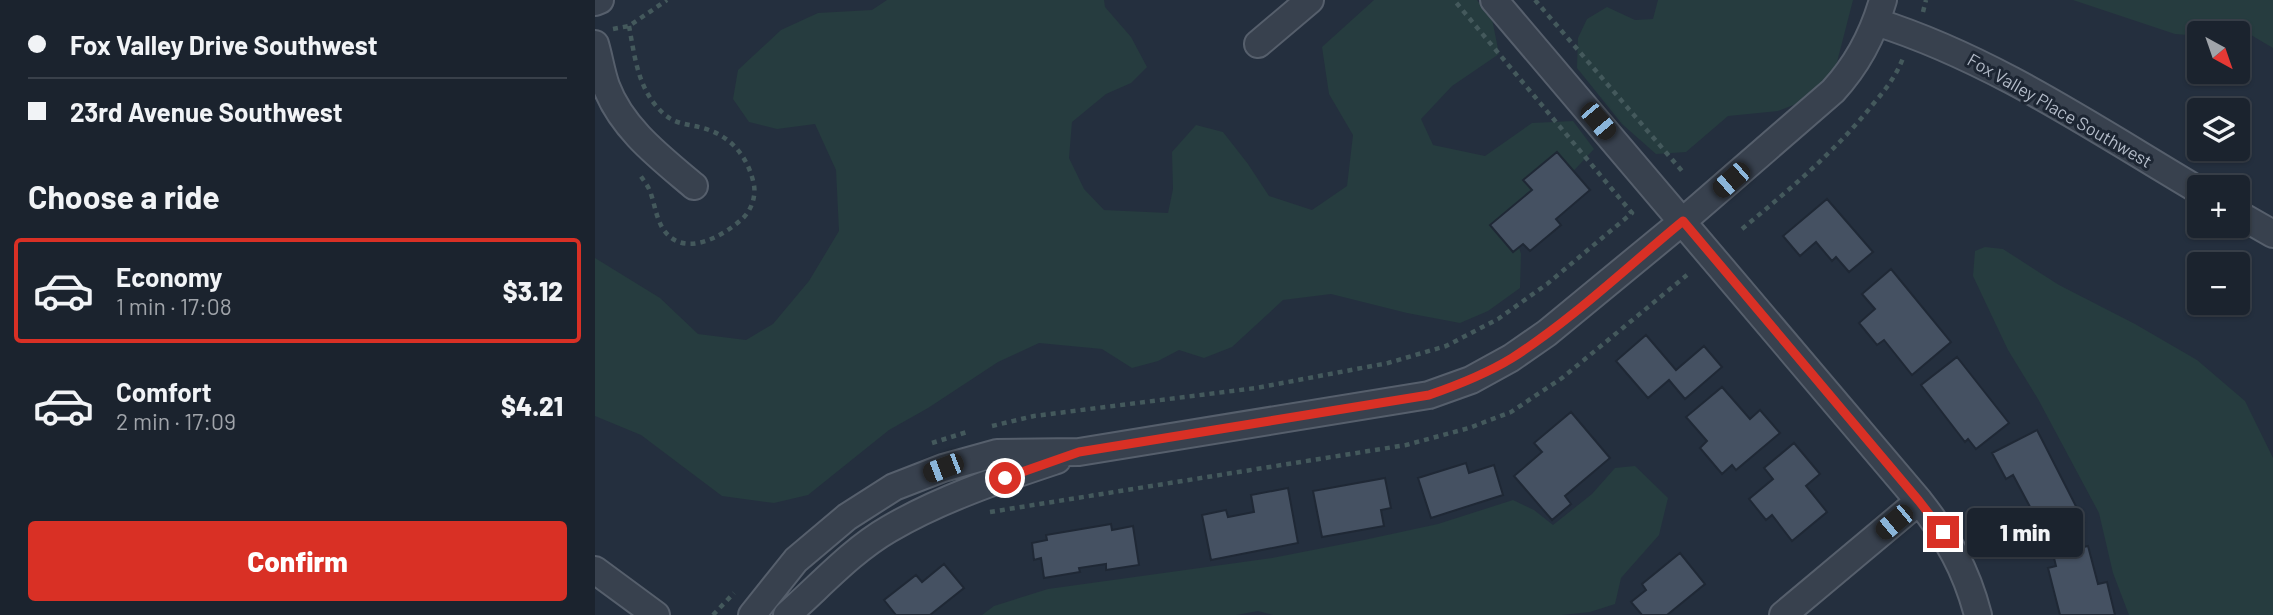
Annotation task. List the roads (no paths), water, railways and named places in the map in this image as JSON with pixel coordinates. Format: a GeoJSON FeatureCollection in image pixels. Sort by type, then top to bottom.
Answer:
{"type":"FeatureCollection","features":[{"type":"Feature","properties":{"kind":"street"},"geometry":{"type":"LineString","coordinates":[[1258,44],[1310,0]]}},
{"type":"Feature","properties":{"kind":"street"},"geometry":{"type":"LineString","coordinates":[[1494,0],[1919,501],[1943,532],[1962,566],[1978,615]]}},
{"type":"Feature","properties":{"kind":"street"},"geometry":{"type":"LineString","coordinates":[[752,615],[796,560],[847,517],[894,487],[943,468],[997,453],[1079,452],[1429,395],[1471,380],[1511,358],[1583,305],[1833,91],[1856,63],[1880,11]]}},
{"type":"Feature","properties":{"kind":"street","name":"Fox Valley Place Southwest"},"geometry":{"type":"LineString","coordinates":[[1880,11],[1914,33],[2011,79],[2187,183]]}},
{"type":"Feature","properties":{"kind":"street"},"geometry":{"type":"LineString","coordinates":[[595,44],[606,86],[616,105],[648,147],[694,186]]}},
{"type":"Feature","properties":{"kind":"street"},"geometry":{"type":"LineString","coordinates":[[2250,221],[2273,234]]}},
{"type":"Feature","properties":{"kind":"street"},"geometry":{"type":"LineString","coordinates":[[787,615],[856,553],[889,529],[980,486],[1079,452]]}},
{"type":"Feature","properties":{"kind":"street"},"geometry":{"type":"LineString","coordinates":[[1783,615],[1919,501]]}},
{"type":"Feature","properties":{"kind":"street"},"geometry":{"type":"LineString","coordinates":[[595,570],[656,615]]}}]}
